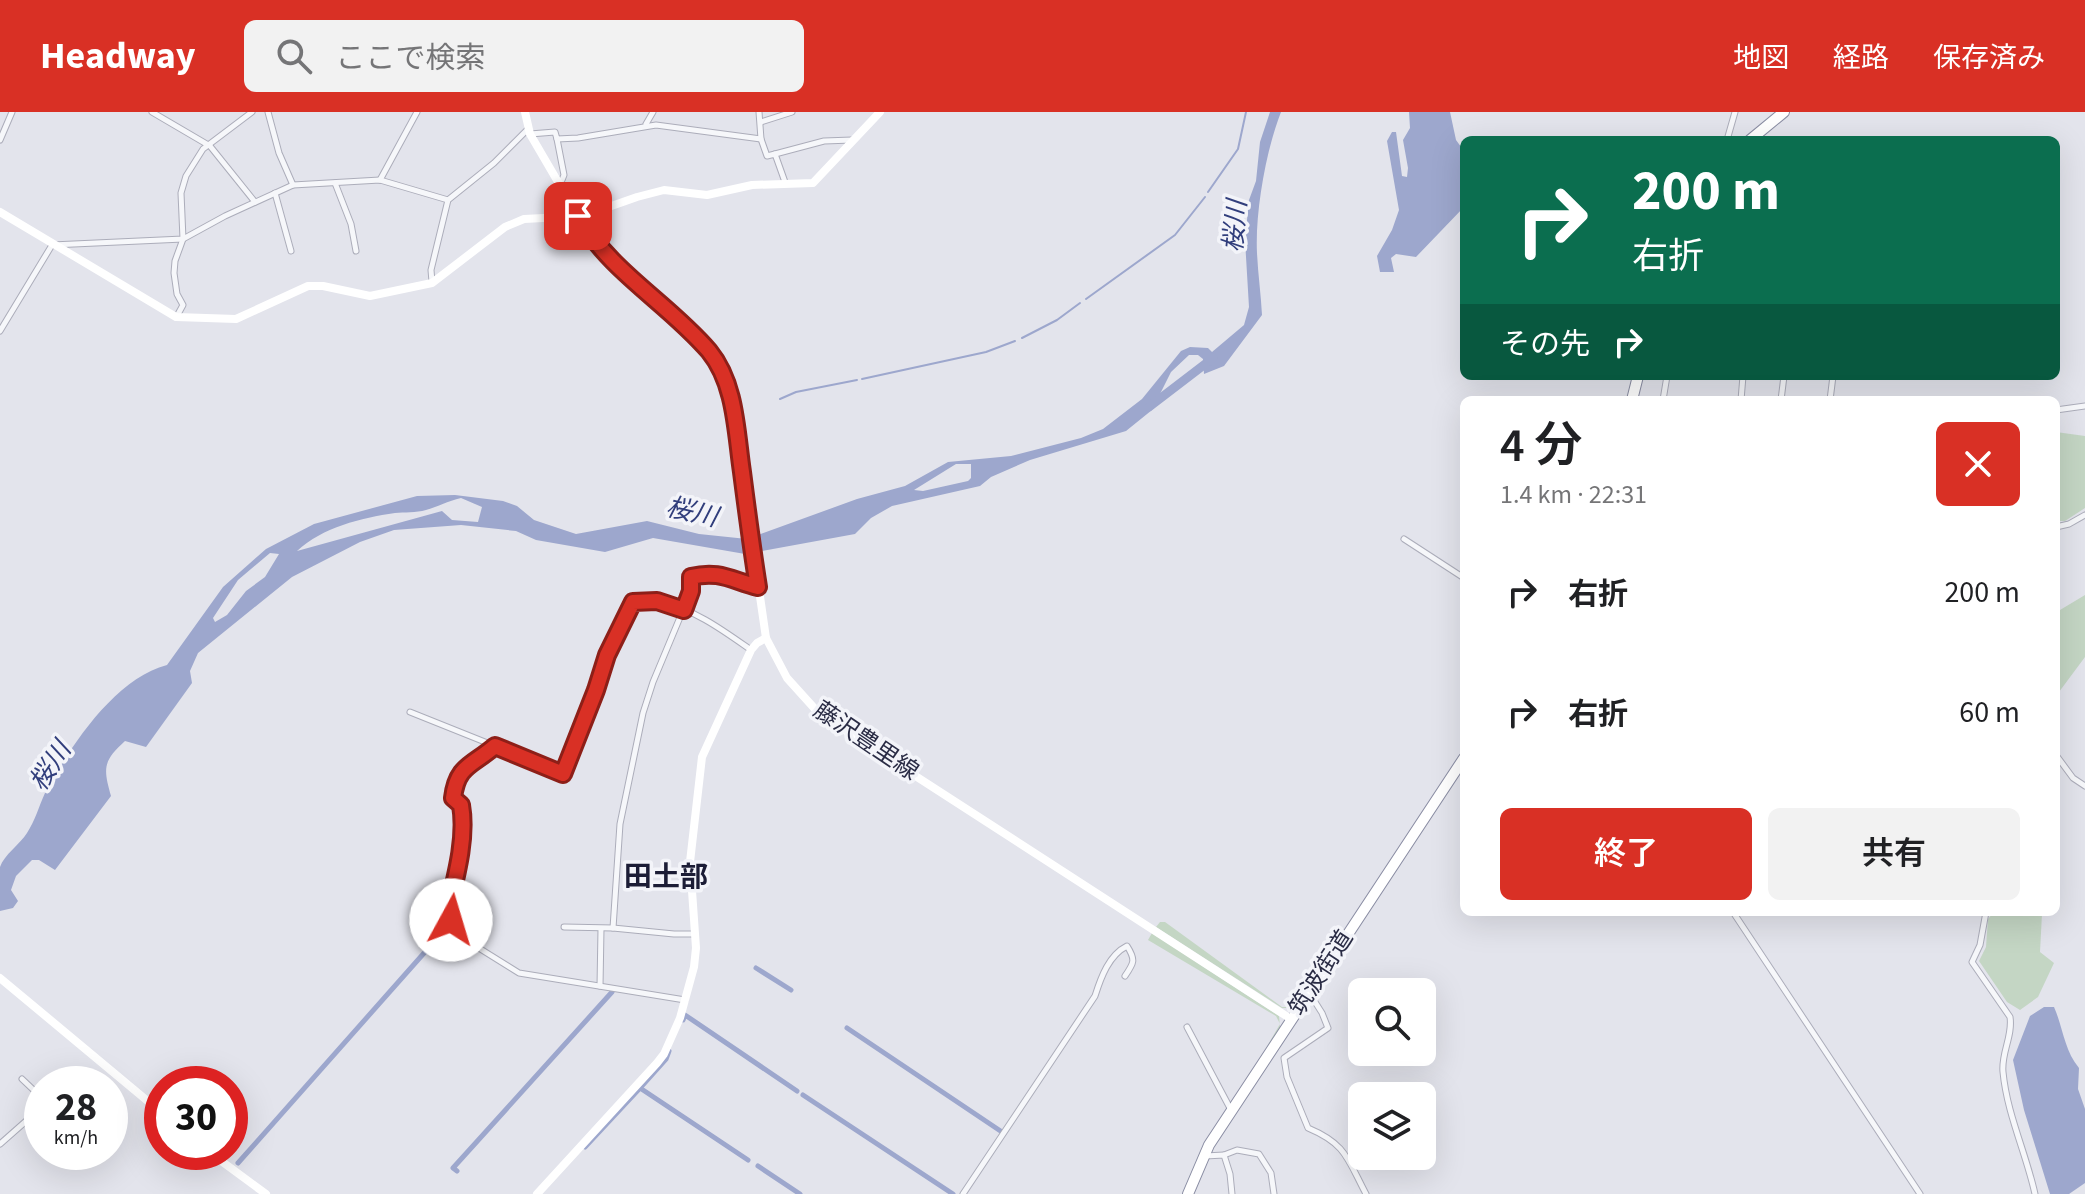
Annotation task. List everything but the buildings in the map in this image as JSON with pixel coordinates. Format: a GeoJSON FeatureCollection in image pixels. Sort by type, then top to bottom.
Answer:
{"type":"FeatureCollection","features":[{"type":"Feature","properties":{"kind":"highway"},"geometry":{"type":"LineString","coordinates":[[1755,136],[1784,112]]}},
{"type":"Feature","properties":{"kind":"highway","name":"筑波街道"},"geometry":{"type":"LineString","coordinates":[[1188,1194],[1203,1157],[1231,1111],[1460,764]]}},
{"type":"Feature","properties":{"kind":"street"},"geometry":{"type":"LineString","coordinates":[[0,140],[12,112]]}},
{"type":"Feature","properties":{"kind":"street"},"geometry":{"type":"LineString","coordinates":[[152,112],[210,146],[255,202]]}},
{"type":"Feature","properties":{"kind":"street"},"geometry":{"type":"LineString","coordinates":[[176,317],[183,305],[177,294],[175,261],[183,239],[181,193],[203,149],[252,112]]}},
{"type":"Feature","properties":{"kind":"street"},"geometry":{"type":"LineString","coordinates":[[268,112],[279,153],[293,185]]}},
{"type":"Feature","properties":{"kind":"street"},"geometry":{"type":"LineString","coordinates":[[380,180],[417,112]]}},
{"type":"Feature","properties":{"kind":"street","name":"藤沢豊里線"},"geometry":{"type":"LineString","coordinates":[[525,112],[528,132],[597,245],[710,353],[729,387],[766,638],[787,678],[815,709],[1291,1019]]}},
{"type":"Feature","properties":{"kind":"street"},"geometry":{"type":"LineString","coordinates":[[645,125],[653,112]]}},
{"type":"Feature","properties":{"kind":"street"},"geometry":{"type":"LineString","coordinates":[[759,112],[761,139],[767,156],[824,141],[851,139],[854,142]]}},
{"type":"Feature","properties":{"kind":"street"},"geometry":{"type":"LineString","coordinates":[[761,122],[792,112]]}},
{"type":"Feature","properties":{"kind":"street"},"geometry":{"type":"LineString","coordinates":[[1728,136],[1735,112]]}},
{"type":"Feature","properties":{"kind":"street"},"geometry":{"type":"LineString","coordinates":[[0,212],[176,317],[236,319],[308,286],[370,296],[432,283],[515,221],[578,216],[664,190],[707,195],[752,185],[813,183],[854,142],[875,115]]}},
{"type":"Feature","properties":{"kind":"street"},"geometry":{"type":"LineString","coordinates":[[557,139],[645,125],[727,132],[761,139]]}},
{"type":"Feature","properties":{"kind":"street"},"geometry":{"type":"LineString","coordinates":[[432,283],[431,270],[448,200],[528,132],[555,132],[564,175],[558,182]]}},
{"type":"Feature","properties":{"kind":"street"},"geometry":{"type":"LineString","coordinates":[[775,154],[785,182]]}},
{"type":"Feature","properties":{"kind":"street"},"geometry":{"type":"LineString","coordinates":[[52,245],[183,239],[293,185],[380,180],[448,200]]}},
{"type":"Feature","properties":{"kind":"street"},"geometry":{"type":"LineString","coordinates":[[335,183],[351,224],[356,251]]}},
{"type":"Feature","properties":{"kind":"street"},"geometry":{"type":"LineString","coordinates":[[275,193],[291,251]]}},
{"type":"Feature","properties":{"kind":"street"},"geometry":{"type":"LineString","coordinates":[[0,331],[52,245]]}},
{"type":"Feature","properties":{"kind":"street"},"geometry":{"type":"LineString","coordinates":[[2060,409],[2085,406]]}},
{"type":"Feature","properties":{"kind":"street"},"geometry":{"type":"LineString","coordinates":[[2060,526],[2085,515]]}},
{"type":"Feature","properties":{"kind":"street"},"geometry":{"type":"LineString","coordinates":[[1404,539],[1460,575]]}},
{"type":"Feature","properties":{"kind":"street"},"geometry":{"type":"LineString","coordinates":[[613,928],[620,824],[643,713],[691,591],[691,577],[720,574],[758,585]]}},
{"type":"Feature","properties":{"kind":"street"},"geometry":{"type":"LineString","coordinates":[[410,712],[563,774],[607,655],[633,602],[657,601],[684,610],[721,629],[751,650]]}},
{"type":"Feature","properties":{"kind":"street"},"geometry":{"type":"LineString","coordinates":[[537,1194],[664,1054],[686,1000],[694,967],[690,862],[699,775],[708,742],[751,650],[766,638]]}},
{"type":"Feature","properties":{"kind":"street"},"geometry":{"type":"LineString","coordinates":[[495,746],[461,772],[455,784],[453,798],[461,805],[463,814],[462,859],[447,914],[466,940],[519,973],[686,1000]]}},
{"type":"Feature","properties":{"kind":"street"},"geometry":{"type":"LineString","coordinates":[[2060,760],[2073,778],[2085,786]]}},
{"type":"Feature","properties":{"kind":"street"},"geometry":{"type":"LineString","coordinates":[[1736,916],[1920,1194]]}},
{"type":"Feature","properties":{"kind":"street"},"geometry":{"type":"LineString","coordinates":[[1985,916],[1980,945],[1972,962],[2010,1017],[2003,1071],[2006,1098],[2028,1162],[2035,1194]]}},
{"type":"Feature","properties":{"kind":"street"},"geometry":{"type":"LineString","coordinates":[[564,927],[695,934]]}},
{"type":"Feature","properties":{"kind":"street"},"geometry":{"type":"LineString","coordinates":[[600,986],[601,929]]}},
{"type":"Feature","properties":{"kind":"street"},"geometry":{"type":"LineString","coordinates":[[963,1194],[1095,996],[1102,975],[1117,952],[1127,946],[1135,956],[1135,962],[1125,976]]}},
{"type":"Feature","properties":{"kind":"street"},"geometry":{"type":"LineString","coordinates":[[0,978],[144,1098]]}},
{"type":"Feature","properties":{"kind":"street"},"geometry":{"type":"LineString","coordinates":[[1309,992],[1328,1028],[1284,1058],[1287,1077],[1308,1128],[1335,1142],[1366,1194]]}},
{"type":"Feature","properties":{"kind":"street"},"geometry":{"type":"LineString","coordinates":[[1187,1027],[1231,1111]]}},
{"type":"Feature","properties":{"kind":"street"},"geometry":{"type":"LineString","coordinates":[[0,1144],[24,1123]]}},
{"type":"Feature","properties":{"kind":"street"},"geometry":{"type":"LineString","coordinates":[[1203,1157],[1237,1150],[1259,1154],[1271,1173],[1274,1194]]}},
{"type":"Feature","properties":{"kind":"street"},"geometry":{"type":"LineString","coordinates":[[1224,1155],[1232,1194]]}},
{"type":"Feature","properties":{"kind":"street"},"geometry":{"type":"LineString","coordinates":[[233,1170],[266,1194]]}},
{"type":"Feature","properties":{"kind":"green space"},"geometry":{"type":"Polygon","coordinates":[[[2060,433],[2085,436],[2085,508],[2060,521],[2060,433]]]}},
{"type":"Feature","properties":{"kind":"green space"},"geometry":{"type":"Polygon","coordinates":[[[2085,595],[2085,657],[2060,691],[2060,610],[2085,595]]]}},
{"type":"Feature","properties":{"kind":"green space"},"geometry":{"type":"Polygon","coordinates":[[[1991,916],[2042,916],[2040,952],[2054,963],[2038,997],[2020,1010],[2007,1002],[1979,961],[1986,947],[1991,916]]]}},
{"type":"Feature","properties":{"kind":"green space"},"geometry":{"type":"Polygon","coordinates":[[[1160,922],[1165,922],[1282,1007],[1290,1007],[1302,993],[1291,1008],[1282,1008],[1156,927],[1160,922]]]}},
{"type":"Feature","properties":{"kind":"green space"},"geometry":{"type":"Polygon","coordinates":[[[1152,933],[1279,1016],[1280,1023],[1276,1016],[1148,940],[1152,933]]]}},
{"type":"Feature","properties":{"kind":"water"},"geometry":{"type":"Polygon","coordinates":[[[1270,112],[1281,112],[1266,163],[1258,219],[1257,253],[1262,315],[1224,366],[1204,374],[1203,359],[1198,355],[1189,355],[1171,372],[1152,410],[1126,431],[1030,460],[991,477],[980,486],[892,506],[871,518],[855,534],[745,554],[653,538],[605,552],[536,540],[516,531],[461,525],[394,530],[360,542],[292,577],[198,653],[190,671],[192,683],[146,747],[125,741],[112,754],[106,772],[111,796],[55,870],[39,860],[32,860],[16,876],[11,890],[18,901],[13,908],[0,911],[0,867],[27,833],[45,793],[81,736],[129,684],[167,665],[223,587],[266,549],[314,524],[417,496],[455,495],[503,501],[517,506],[534,520],[576,534],[647,521],[699,534],[747,539],[857,499],[905,486],[948,462],[1011,456],[1081,438],[1103,429],[1142,399],[1181,351],[1190,347],[1208,348],[1212,352],[1244,325],[1249,307],[1245,240],[1260,142],[1270,112]],[[956,464],[914,490],[923,491],[968,481],[971,478],[971,464],[956,464]],[[461,498],[422,511],[382,515],[343,525],[318,536],[297,551],[442,511],[452,520],[478,522],[482,507],[461,498]],[[270,553],[238,580],[213,618],[215,622],[227,615],[246,591],[265,577],[279,554],[270,553]]]}},
{"type":"Feature","properties":{"kind":"water"},"geometry":{"type":"Polygon","coordinates":[[[1409,112],[1450,112],[1460,146],[1460,211],[1416,257],[1396,254],[1391,258],[1394,272],[1380,272],[1377,256],[1399,210],[1387,141],[1392,132],[1396,132],[1402,176],[1407,177],[1403,140],[1410,128],[1409,112]]]}},
{"type":"Feature","properties":{"kind":"water"},"geometry":{"type":"Polygon","coordinates":[[[2044,1007],[2054,1007],[2067,1046],[2079,1068],[2078,1089],[2085,1109],[2085,1183],[2069,1194],[2050,1194],[2024,1110],[2013,1060],[2030,1016],[2044,1007]]]}},
{"type":"Feature","properties":{"kind":"waterway"},"geometry":{"type":"LineString","coordinates":[[1208,192],[1238,149],[1246,112]]}},
{"type":"Feature","properties":{"kind":"waterway"},"geometry":{"type":"LineString","coordinates":[[1086,299],[1175,235],[1205,197]]}},
{"type":"Feature","properties":{"kind":"waterway"},"geometry":{"type":"LineString","coordinates":[[1022,338],[1057,320],[1080,303]]}},
{"type":"Feature","properties":{"kind":"waterway"},"geometry":{"type":"LineString","coordinates":[[862,379],[986,352],[1015,341]]}},
{"type":"Feature","properties":{"kind":"waterway","name":"桜川"},"geometry":{"type":"LineString","coordinates":[[1149,407],[1213,358]]}},
{"type":"Feature","properties":{"kind":"waterway"},"geometry":{"type":"LineString","coordinates":[[780,399],[796,392],[857,380]]}},
{"type":"Feature","properties":{"kind":"waterway"},"geometry":{"type":"LineString","coordinates":[[248,1152],[448,926]]}},
{"type":"Feature","properties":{"kind":"waterway"},"geometry":{"type":"LineString","coordinates":[[756,968],[791,990]]}},
{"type":"Feature","properties":{"kind":"waterway"},"geometry":{"type":"LineString","coordinates":[[457,1171],[453,1168],[612,992]]}},
{"type":"Feature","properties":{"kind":"waterway"},"geometry":{"type":"LineString","coordinates":[[683,1020],[685,1015],[797,1091]]}},
{"type":"Feature","properties":{"kind":"waterway"},"geometry":{"type":"LineString","coordinates":[[847,1028],[1002,1132]]}},
{"type":"Feature","properties":{"kind":"waterway"},"geometry":{"type":"LineString","coordinates":[[640,1088],[666,1059],[669,1051]]}},
{"type":"Feature","properties":{"kind":"waterway"},"geometry":{"type":"LineString","coordinates":[[585,1147],[640,1088],[748,1160]]}},
{"type":"Feature","properties":{"kind":"waterway"},"geometry":{"type":"LineString","coordinates":[[803,1095],[953,1194]]}},
{"type":"Feature","properties":{"kind":"waterway"},"geometry":{"type":"LineString","coordinates":[[758,1166],[800,1194]]}},
{"type":"Feature","properties":{"kind":"district","name":"田土部"},"geometry":{"type":"Point","coordinates":[666,877]}},
{"type":"Feature","properties":{"kind":"route"},"geometry":{"type":"LineString","coordinates":[[451,920],[447,914],[462,859],[463,814],[461,805],[453,798],[461,772],[495,746],[563,774],[607,655],[633,602],[657,601],[684,610],[691,591],[691,577],[708,573],[758,587],[736,427],[726,379],[710,353],[613,262],[589,235],[578,216]]}}]}
